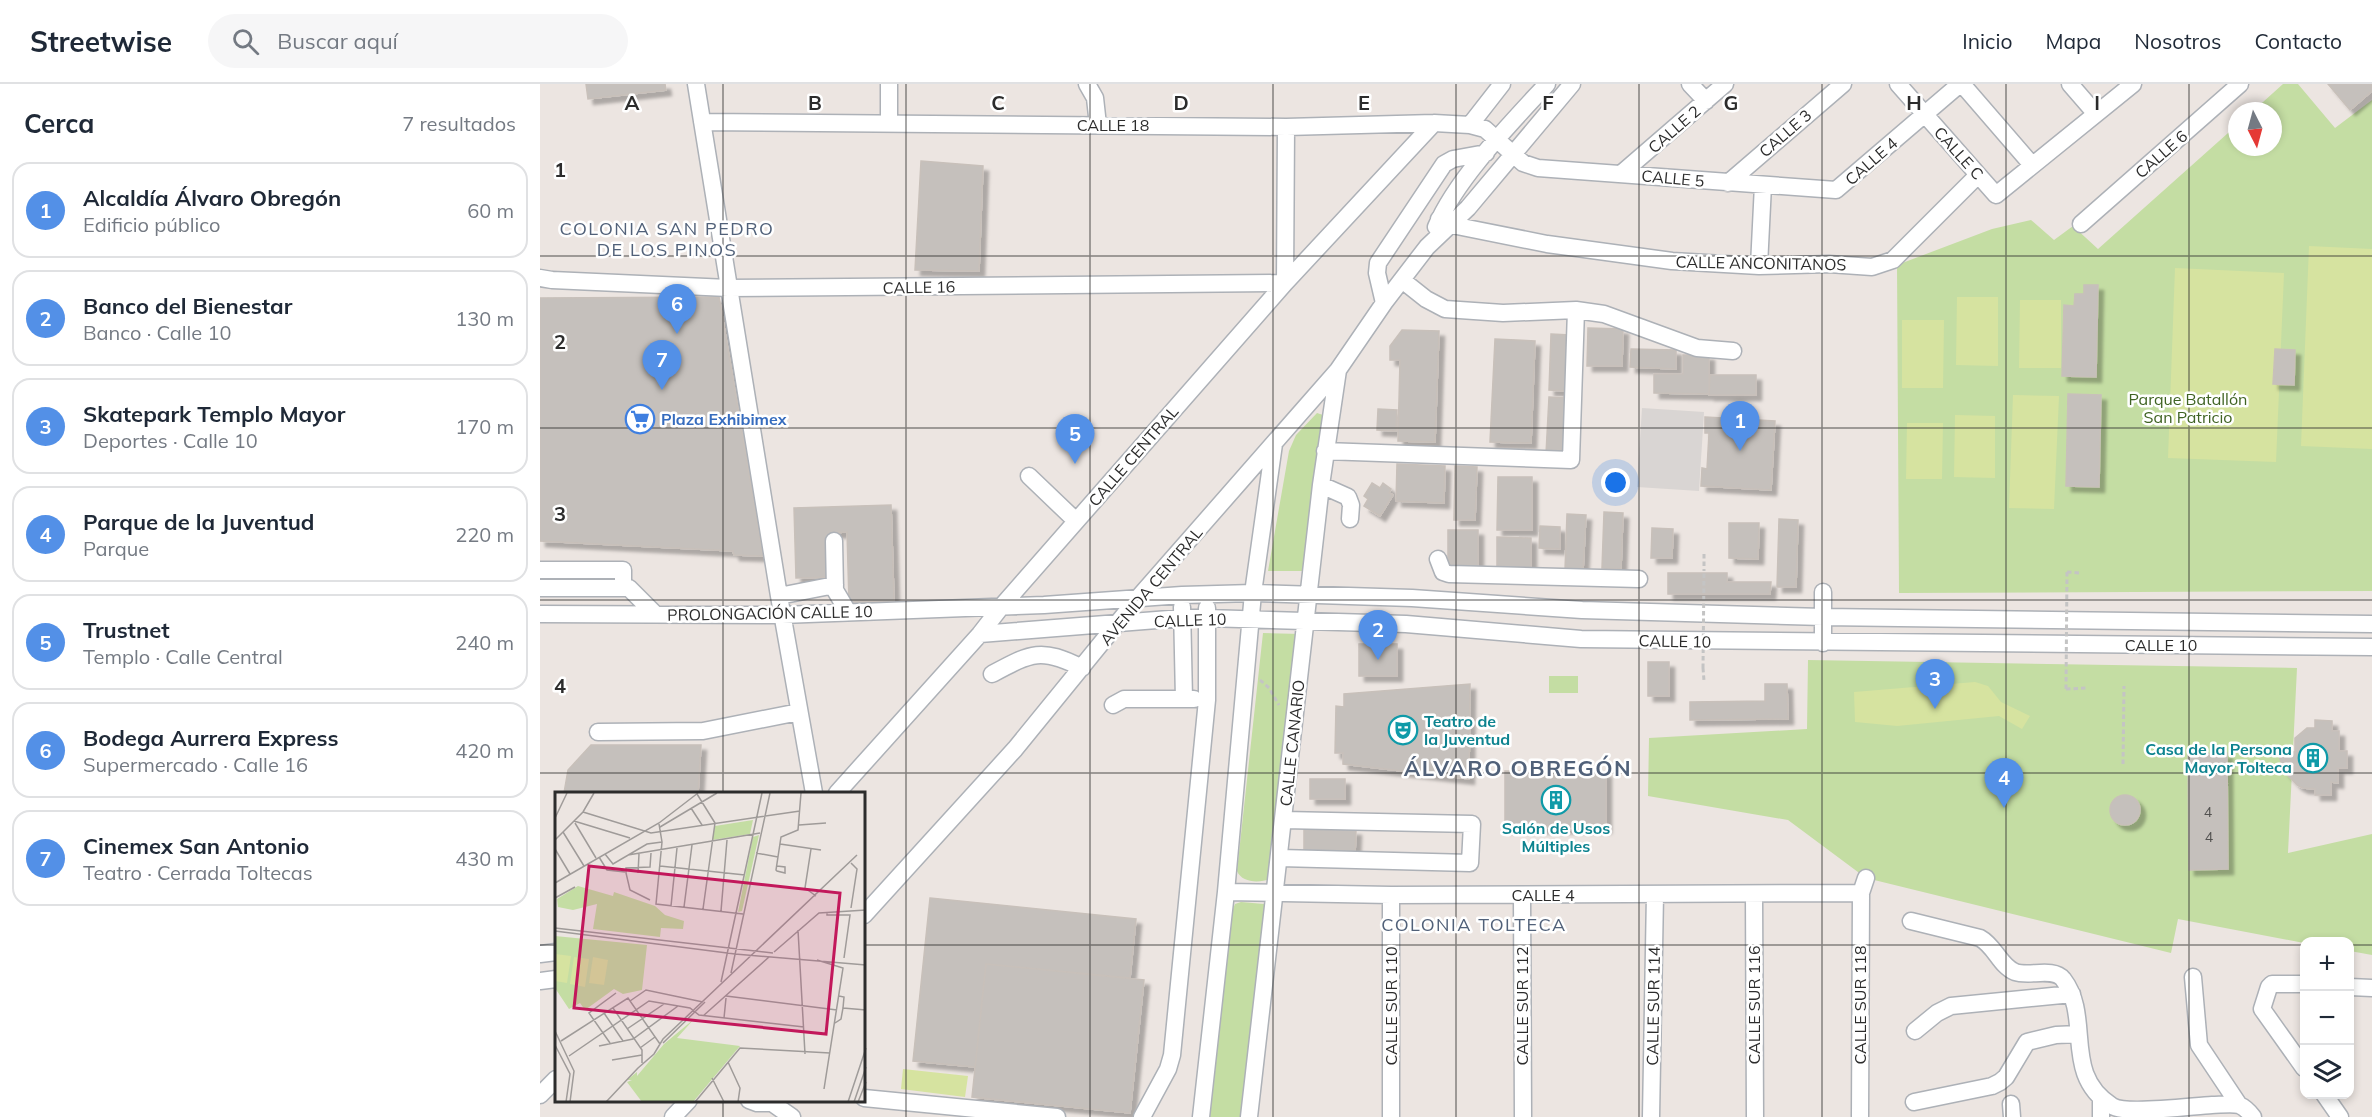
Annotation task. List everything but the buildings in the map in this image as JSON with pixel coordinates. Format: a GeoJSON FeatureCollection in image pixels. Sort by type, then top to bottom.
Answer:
{"type":"FeatureCollection","features":[{"type":"Feature","properties":{"kind":"street"},"geometry":{"type":"LineString","coordinates":[[696,84],[782,615],[814,792]]}},
{"type":"Feature","properties":{"kind":"street"},"geometry":{"type":"LineString","coordinates":[[889,84],[889,123]]}},
{"type":"Feature","properties":{"kind":"street"},"geometry":{"type":"LineString","coordinates":[[1087,84],[1095,98],[1098,125]]}},
{"type":"Feature","properties":{"kind":"street"},"geometry":{"type":"LineString","coordinates":[[1470,124],[1502,84]]}},
{"type":"Feature","properties":{"kind":"street","name":"AVENIDA CENTRAL"},"geometry":{"type":"LineString","coordinates":[[1446,222],[1452,198],[1498,138],[1547,84]]}},
{"type":"Feature","properties":{"kind":"street","name":"AVENIDA CENTRAL"},"geometry":{"type":"LineString","coordinates":[[866,913],[1015,749],[1138,598],[1338,370],[1384,303],[1446,222],[1513,154],[1572,84]]}},
{"type":"Feature","properties":{"kind":"street"},"geometry":{"type":"LineString","coordinates":[[1690,84],[1706,101]]}},
{"type":"Feature","properties":{"kind":"street","name":"CALLE 2"},"geometry":{"type":"LineString","coordinates":[[1622,173],[1725,84]]}},
{"type":"Feature","properties":{"kind":"street","name":"CALLE 3"},"geometry":{"type":"LineString","coordinates":[[1728,183],[1843,84]]}},
{"type":"Feature","properties":{"kind":"street","name":"CALLE C"},"geometry":{"type":"LineString","coordinates":[[1898,84],[1996,195],[2032,165]]}},
{"type":"Feature","properties":{"kind":"street"},"geometry":{"type":"LineString","coordinates":[[1961,84],[2032,165],[2133,84]]}},
{"type":"Feature","properties":{"kind":"street","name":"CALLE 4"},"geometry":{"type":"LineString","coordinates":[[1836,190],[1961,84]]}},
{"type":"Feature","properties":{"kind":"street"},"geometry":{"type":"LineString","coordinates":[[2070,84],[2096,114]]}},
{"type":"Feature","properties":{"kind":"street","name":"CALLE 6"},"geometry":{"type":"LineString","coordinates":[[2081,224],[2240,84]]}},
{"type":"Feature","properties":{"kind":"street","name":"CALLE 18"},"geometry":{"type":"LineString","coordinates":[[702,122],[1286,127],[1470,124],[1485,129],[1498,138],[1513,154]]}},
{"type":"Feature","properties":{"kind":"street","name":"CALLE CENTRAL"},"geometry":{"type":"LineString","coordinates":[[838,792],[980,634],[1031,572],[1286,283],[1434,123]]}},
{"type":"Feature","properties":{"kind":"street"},"geometry":{"type":"LineString","coordinates":[[1286,127],[1286,283]]}},
{"type":"Feature","properties":{"kind":"street"},"geometry":{"type":"LineString","coordinates":[[1384,303],[1377,273],[1378,263],[1444,164],[1453,159],[1486,153]]}},
{"type":"Feature","properties":{"kind":"street","name":"CALLE 5"},"geometry":{"type":"LineString","coordinates":[[1513,154],[1523,163],[1538,168],[1836,190]]}},
{"type":"Feature","properties":{"kind":"street","name":"CALLE ANCONITANOS"},"geometry":{"type":"LineString","coordinates":[[1446,222],[1547,244],[1672,261],[1759,266],[1829,264],[1872,267],[1893,260],[1978,175]]}},
{"type":"Feature","properties":{"kind":"street"},"geometry":{"type":"LineString","coordinates":[[1759,266],[1763,185]]}},
{"type":"Feature","properties":{"kind":"street","name":"CALLE 16"},"geometry":{"type":"LineString","coordinates":[[544,280],[728,288],[1286,283]]}},
{"type":"Feature","properties":{"kind":"street"},"geometry":{"type":"LineString","coordinates":[[1402,280],[1426,299],[1445,309],[1470,312],[1576,310],[1604,315],[1697,348],[1732,351]]}},
{"type":"Feature","properties":{"kind":"street"},"geometry":{"type":"LineString","coordinates":[[1325,451],[1571,460],[1576,310]]}},
{"type":"Feature","properties":{"kind":"street","name":"CALLE CANARIO"},"geometry":{"type":"LineString","coordinates":[[1249,1117],[1325,451],[1338,370]]}},
{"type":"Feature","properties":{"kind":"street"},"geometry":{"type":"LineString","coordinates":[[1201,1117],[1226,892],[1253,593],[1274,443]]}},
{"type":"Feature","properties":{"kind":"street"},"geometry":{"type":"LineString","coordinates":[[1029,476],[1076,521]]}},
{"type":"Feature","properties":{"kind":"street"},"geometry":{"type":"LineString","coordinates":[[1321,485],[1348,497],[1351,505],[1350,519]]}},
{"type":"Feature","properties":{"kind":"street"},"geometry":{"type":"LineString","coordinates":[[834,541],[835,585],[841,603],[848,612]]}},
{"type":"Feature","properties":{"kind":"street"},"geometry":{"type":"LineString","coordinates":[[1438,559],[1443,572],[1449,574],[1639,579]]}},
{"type":"Feature","properties":{"kind":"street"},"geometry":{"type":"LineString","coordinates":[[540,570],[623,570],[623,588]]}},
{"type":"Feature","properties":{"kind":"street"},"geometry":{"type":"LineString","coordinates":[[1031,572],[1030,592],[1044,605]]}},
{"type":"Feature","properties":{"kind":"street"},"geometry":{"type":"LineString","coordinates":[[779,596],[835,585]]}},
{"type":"Feature","properties":{"kind":"street"},"geometry":{"type":"LineString","coordinates":[[540,588],[629,588],[656,615]]}},
{"type":"Feature","properties":{"kind":"street"},"geometry":{"type":"LineString","coordinates":[[1823,592],[1823,643]]}},
{"type":"Feature","properties":{"kind":"street","name":"CALLE 10"},"geometry":{"type":"LineString","coordinates":[[1001,607],[1182,595],[1253,593],[1412,597],[1582,610],[2372,624]]}},
{"type":"Feature","properties":{"kind":"street"},"geometry":{"type":"LineString","coordinates":[[1142,1117],[1168,1069],[1172,1054],[1207,700],[1207,594]]}},
{"type":"Feature","properties":{"kind":"street"},"geometry":{"type":"LineString","coordinates":[[1182,595],[1184,699]]}},
{"type":"Feature","properties":{"kind":"street","name":"PROLONGACIÓN CALLE 10"},"geometry":{"type":"LineString","coordinates":[[540,614],[782,615],[1001,607]]}},
{"type":"Feature","properties":{"kind":"street","name":"CALLE 10"},"geometry":{"type":"LineString","coordinates":[[980,634],[1182,618],[1251,618],[1406,624],[1581,639],[2372,647]]}},
{"type":"Feature","properties":{"kind":"street"},"geometry":{"type":"LineString","coordinates":[[992,674],[1023,657],[1035,654],[1046,654],[1082,668]]}},
{"type":"Feature","properties":{"kind":"street"},"geometry":{"type":"LineString","coordinates":[[1113,705],[1124,699],[1207,700]]}},
{"type":"Feature","properties":{"kind":"street"},"geometry":{"type":"LineString","coordinates":[[598,732],[703,731],[799,712]]}},
{"type":"Feature","properties":{"kind":"street"},"geometry":{"type":"LineString","coordinates":[[1280,858],[1470,863],[1472,824],[1284,820]]}},
{"type":"Feature","properties":{"kind":"street","name":"CALLE 4"},"geometry":{"type":"LineString","coordinates":[[1226,892],[1391,895],[1754,894],[1864,886]]}},
{"type":"Feature","properties":{"kind":"street","name":"CALLE SUR 118"},"geometry":{"type":"LineString","coordinates":[[1860,1117],[1864,886]]}},
{"type":"Feature","properties":{"kind":"street","name":"CALLE SUR 114"},"geometry":{"type":"LineString","coordinates":[[1651,1117],[1654,894]]}},
{"type":"Feature","properties":{"kind":"street","name":"CALLE SUR 116"},"geometry":{"type":"LineString","coordinates":[[1754,894],[1755,1117]]}},
{"type":"Feature","properties":{"kind":"street","name":"CALLE SUR 110"},"geometry":{"type":"LineString","coordinates":[[1391,895],[1391,1117]]}},
{"type":"Feature","properties":{"kind":"street","name":"CALLE SUR 112"},"geometry":{"type":"LineString","coordinates":[[1522,895],[1522,1117]]}},
{"type":"Feature","properties":{"kind":"street"},"geometry":{"type":"LineString","coordinates":[[1911,921],[1980,938],[1989,943],[2008,968],[2022,974],[2061,976],[2072,994],[2084,1071],[2090,1086],[2115,1108],[2132,1110],[2239,1105]]}},
{"type":"Feature","properties":{"kind":"street"},"geometry":{"type":"LineString","coordinates":[[540,954],[555,952]]}},
{"type":"Feature","properties":{"kind":"street"},"geometry":{"type":"LineString","coordinates":[[2193,977],[2199,1045],[2239,1105],[2253,1117]]}},
{"type":"Feature","properties":{"kind":"street"},"geometry":{"type":"LineString","coordinates":[[540,981],[555,979]]}},
{"type":"Feature","properties":{"kind":"street"},"geometry":{"type":"LineString","coordinates":[[2300,984],[2272,984],[2262,1009],[2300,1062]]}},
{"type":"Feature","properties":{"kind":"street"},"geometry":{"type":"LineString","coordinates":[[2354,987],[2372,988]]}},
{"type":"Feature","properties":{"kind":"street"},"geometry":{"type":"LineString","coordinates":[[1915,1031],[1937,1013],[1951,1006],[2072,994]]}},
{"type":"Feature","properties":{"kind":"street"},"geometry":{"type":"LineString","coordinates":[[1914,1102],[1992,1086],[2006,1077],[2027,1042],[2056,1035],[2078,1034]]}},
{"type":"Feature","properties":{"kind":"street"},"geometry":{"type":"LineString","coordinates":[[540,1095],[555,1080]]}},
{"type":"Feature","properties":{"kind":"street"},"geometry":{"type":"LineString","coordinates":[[866,1098],[1057,1117]]}},
{"type":"Feature","properties":{"kind":"street"},"geometry":{"type":"LineString","coordinates":[[2101,1098],[2101,1117]]}},
{"type":"Feature","properties":{"kind":"street"},"geometry":{"type":"LineString","coordinates":[[2327,1099],[2340,1117]]}},
{"type":"Feature","properties":{"kind":"street"},"geometry":{"type":"LineString","coordinates":[[674,1117],[688,1102]]}},
{"type":"Feature","properties":{"kind":"street"},"geometry":{"type":"LineString","coordinates":[[751,1102],[757,1104],[771,1102],[792,1117]]}},
{"type":"Feature","properties":{"kind":"path"},"geometry":{"type":"LineString","coordinates":[[1704,554],[1704,681]]}},
{"type":"Feature","properties":{"kind":"path"},"geometry":{"type":"LineString","coordinates":[[2080,573],[2067,572],[2066,689],[2087,688]]}},
{"type":"Feature","properties":{"kind":"path"},"geometry":{"type":"LineString","coordinates":[[2123,764],[2124,686]]}},
{"type":"Feature","properties":{"kind":"green space","name":"Parque Batallón San Patricio"},"geometry":{"type":"Polygon","coordinates":[[[2283,84],[2298,84],[2335,128],[2372,100],[2372,591],[1899,593],[1897,265],[1992,229],[2031,220],[2054,240],[2073,226],[2098,249],[2228,133],[2228,156],[2282,156],[2282,102],[2263,102],[2283,84]]]}},
{"type":"Feature","properties":{"kind":"green space"},"geometry":{"type":"Polygon","coordinates":[[[2309,246],[2372,249],[2372,449],[2301,446],[2309,246]]]}},
{"type":"Feature","properties":{"kind":"green space"},"geometry":{"type":"Polygon","coordinates":[[[2175,268],[2284,273],[2276,462],[2168,458],[2175,268]]]}},
{"type":"Feature","properties":{"kind":"green space"},"geometry":{"type":"Polygon","coordinates":[[[1957,297],[1998,297],[1998,366],[1956,365],[1957,297]]]}},
{"type":"Feature","properties":{"kind":"green space"},"geometry":{"type":"Polygon","coordinates":[[[2020,300],[2061,300],[2061,368],[2019,368],[2020,300]]]}},
{"type":"Feature","properties":{"kind":"green space"},"geometry":{"type":"Polygon","coordinates":[[[1902,320],[1944,320],[1943,388],[1902,388],[1902,320]]]}},
{"type":"Feature","properties":{"kind":"green space"},"geometry":{"type":"Polygon","coordinates":[[[2013,395],[2059,396],[2054,509],[2009,508],[2013,395]]]}},
{"type":"Feature","properties":{"kind":"green space"},"geometry":{"type":"Polygon","coordinates":[[[1317,413],[1323,415],[1307,571],[1268,571],[1289,451],[1296,435],[1317,413]]]}},
{"type":"Feature","properties":{"kind":"green space"},"geometry":{"type":"Polygon","coordinates":[[[1955,415],[1995,416],[1995,478],[1954,477],[1955,415]]]}},
{"type":"Feature","properties":{"kind":"green space"},"geometry":{"type":"Polygon","coordinates":[[[1907,423],[1943,423],[1942,479],[1906,479],[1907,423]]]}},
{"type":"Feature","properties":{"kind":"green space"},"geometry":{"type":"Polygon","coordinates":[[[1263,633],[1301,634],[1270,879],[1256,881],[1243,878],[1237,871],[1263,633]]]}},
{"type":"Feature","properties":{"kind":"green space"},"geometry":{"type":"Polygon","coordinates":[[[1808,660],[2297,668],[2288,853],[2372,834],[2372,955],[2354,952],[2354,937],[2300,937],[2300,942],[2178,919],[2171,953],[1866,878],[1788,820],[1648,796],[1649,738],[1807,729],[1808,660]]]}},
{"type":"Feature","properties":{"kind":"green space"},"geometry":{"type":"Polygon","coordinates":[[[1549,676],[1578,676],[1578,693],[1549,693],[1549,676]]]}},
{"type":"Feature","properties":{"kind":"green space"},"geometry":{"type":"Polygon","coordinates":[[[1975,682],[1988,686],[2001,702],[2030,716],[2022,729],[1999,716],[1897,726],[1855,722],[1854,692],[1975,682]]]}},
{"type":"Feature","properties":{"kind":"green space"},"geometry":{"type":"Polygon","coordinates":[[[1241,902],[1264,904],[1268,907],[1247,1117],[1210,1117],[1233,909],[1235,904],[1241,902]]]}},
{"type":"Feature","properties":{"kind":"green space"},"geometry":{"type":"Polygon","coordinates":[[[903,1069],[968,1076],[965,1097],[901,1089],[903,1069]]]}},
{"type":"Feature","properties":{"kind":"shaded area"},"geometry":{"type":"Polygon","coordinates":[[[1642,408],[1704,412],[1699,491],[1637,487],[1642,408]]]}},
{"type":"Feature","properties":{"kind":"place","name":"Bodega Aurrera Express"},"geometry":{"type":"Point","coordinates":[677,334]}},
{"type":"Feature","properties":{"kind":"place","name":"Cinemex San Antonio"},"geometry":{"type":"Point","coordinates":[662,390]}},
{"type":"Feature","properties":{"kind":"place","name":"Plaza Exhibimex"},"geometry":{"type":"Point","coordinates":[640,419]}},
{"type":"Feature","properties":{"kind":"place","name":"Alcaldía Álvaro Obregón"},"geometry":{"type":"Point","coordinates":[1740,451]}},
{"type":"Feature","properties":{"kind":"place","name":"Trustnet"},"geometry":{"type":"Point","coordinates":[1075,464]}},
{"type":"Feature","properties":{"kind":"place","name":"Banco del Bienestar"},"geometry":{"type":"Point","coordinates":[1378,660]}},
{"type":"Feature","properties":{"kind":"place","name":"Skatepark Templo Mayor"},"geometry":{"type":"Point","coordinates":[1935,709]}},
{"type":"Feature","properties":{"kind":"place","name":"Teatro de la Juventud"},"geometry":{"type":"Point","coordinates":[1403,730]}},
{"type":"Feature","properties":{"kind":"place","name":"Casa de la Persona Mayor Tolteca"},"geometry":{"type":"Point","coordinates":[2313,758]}},
{"type":"Feature","properties":{"kind":"place","name":"Salón de Usos Múltiples"},"geometry":{"type":"Point","coordinates":[1556,800]}},
{"type":"Feature","properties":{"kind":"place","name":"Parque de la Juventud"},"geometry":{"type":"Point","coordinates":[2004,808]}},
{"type":"Feature","properties":{"kind":"district","name":"COLONIA SAN PEDRO DE LOS PINOS"},"geometry":{"type":"Point","coordinates":[667,239]}},
{"type":"Feature","properties":{"kind":"district","name":"ÁLVARO OBREGÓN"},"geometry":{"type":"Point","coordinates":[1518,768]}},
{"type":"Feature","properties":{"kind":"district","name":"COLONIA TOLTECA"},"geometry":{"type":"Point","coordinates":[1474,925]}}]}
